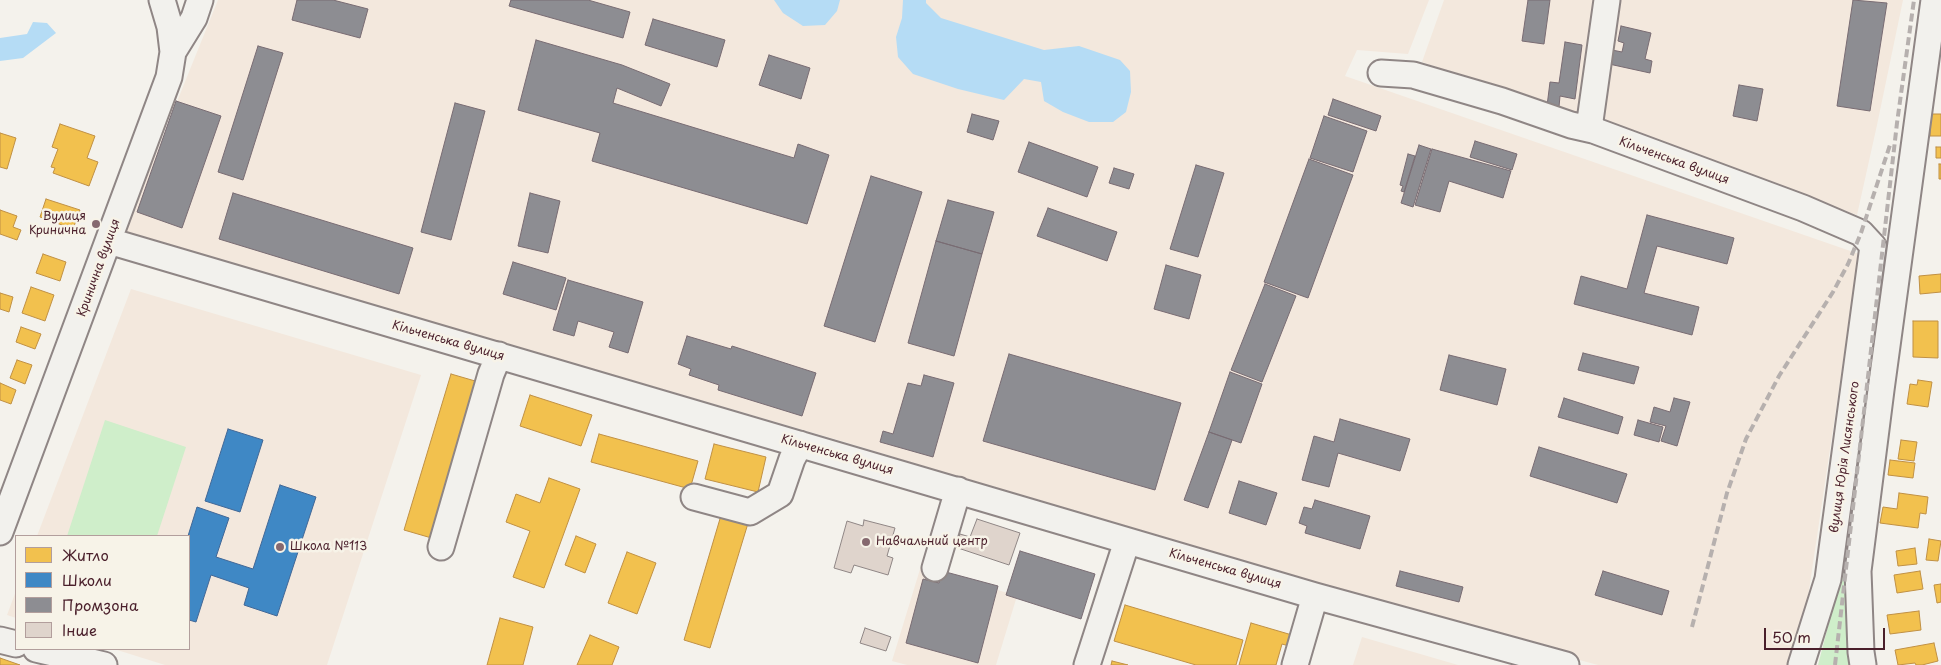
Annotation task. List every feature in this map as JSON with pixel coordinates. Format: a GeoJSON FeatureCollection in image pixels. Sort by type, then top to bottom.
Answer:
{"type":"FeatureCollection","features":[{"type":"Feature","properties":{"kind":"street","name":"Кринична вулиця"},"geometry":{"type":"LineString","coordinates":[[0,532],[169,77],[173,52],[170,27],[162,0]]}},
{"type":"Feature","properties":{"kind":"street"},"geometry":{"type":"LineString","coordinates":[[173,52],[194,18],[200,0]]}},
{"type":"Feature","properties":{"kind":"street"},"geometry":{"type":"LineString","coordinates":[[1593,130],[1590,121],[1607,0]]}},
{"type":"Feature","properties":{"kind":"street"},"geometry":{"type":"LineString","coordinates":[[1863,665],[1858,571],[1934,0]]}},
{"type":"Feature","properties":{"kind":"street","name":"Кільченська вулиця"},"geometry":{"type":"LineString","coordinates":[[1380,73],[1413,75],[1502,101],[1571,125],[1593,130],[1803,208],[1860,233],[1873,246]]}},
{"type":"Feature","properties":{"kind":"street","name":"Кільченська вулиця"},"geometry":{"type":"LineString","coordinates":[[109,241],[1315,596],[1566,665]]}},
{"type":"Feature","properties":{"kind":"street","name":"вулиця Юрія Лисянського"},"geometry":{"type":"LineString","coordinates":[[1801,665],[1828,579],[1873,246]]}},
{"type":"Feature","properties":{"kind":"street"},"geometry":{"type":"LineString","coordinates":[[441,547],[491,374],[499,356]]}},
{"type":"Feature","properties":{"kind":"street"},"geometry":{"type":"LineString","coordinates":[[694,497],[750,512],[780,494],[792,459],[800,444]]}},
{"type":"Feature","properties":{"kind":"street"},"geometry":{"type":"LineString","coordinates":[[935,568],[958,490]]}},
{"type":"Feature","properties":{"kind":"street"},"geometry":{"type":"LineString","coordinates":[[1087,665],[1127,540]]}},
{"type":"Feature","properties":{"kind":"street"},"geometry":{"type":"LineString","coordinates":[[1295,665],[1315,596]]}},
{"type":"Feature","properties":{"kind":"street"},"geometry":{"type":"LineString","coordinates":[[0,640],[15,644]]}},
{"type":"Feature","properties":{"kind":"street"},"geometry":{"type":"LineString","coordinates":[[40,650],[104,665]]}},
{"type":"Feature","properties":{"kind":"shaded area"},"geometry":{"type":"Polygon","coordinates":[[[218,0],[1429,0],[1408,54],[1357,50],[1345,76],[1859,254],[1801,644],[1793,665],[1598,665],[1412,615],[848,443],[124,233],[218,0]]]}},
{"type":"Feature","properties":{"kind":"shaded area"},"geometry":{"type":"Polygon","coordinates":[[[1444,0],[1903,0],[1857,215],[1422,62],[1444,0]]]}},
{"type":"Feature","properties":{"kind":"shaded area"},"geometry":{"type":"Polygon","coordinates":[[[131,289],[421,375],[327,665],[165,665],[117,650],[190,650],[190,535],[37,535],[131,289]]]}},
{"type":"Feature","properties":{"kind":"shaded area"},"geometry":{"type":"Polygon","coordinates":[[[921,566],[1017,596],[996,665],[907,665],[892,661],[921,566]]]}},
{"type":"Feature","properties":{"kind":"shaded area"},"geometry":{"type":"Polygon","coordinates":[[[15,594],[15,618],[7,615],[15,594]]]}},
{"type":"Feature","properties":{"kind":"shaded area"},"geometry":{"type":"Polygon","coordinates":[[[1362,637],[1458,665],[1353,665],[1362,637]]]}},
{"type":"Feature","properties":{"kind":"green space"},"geometry":{"type":"Polygon","coordinates":[[[105,420],[186,447],[157,535],[67,535],[105,420]]]}},
{"type":"Feature","properties":{"kind":"green space"},"geometry":{"type":"Polygon","coordinates":[[[1849,505],[1863,507],[1854,665],[1818,665],[1843,558],[1849,505]]]}},
{"type":"Feature","properties":{"kind":"water"},"geometry":{"type":"Polygon","coordinates":[[[774,0],[840,0],[837,11],[825,25],[803,26],[783,13],[774,0]]]}},
{"type":"Feature","properties":{"kind":"water"},"geometry":{"type":"Polygon","coordinates":[[[903,0],[926,0],[926,3],[941,18],[1044,50],[1079,46],[1120,60],[1130,71],[1131,92],[1126,112],[1113,122],[1089,122],[1063,112],[1044,101],[1041,82],[1024,79],[1004,100],[958,89],[913,74],[898,57],[896,37],[902,18],[903,0]]]}},
{"type":"Feature","properties":{"kind":"water"},"geometry":{"type":"Polygon","coordinates":[[[33,22],[47,23],[56,33],[23,58],[0,61],[0,38],[27,34],[33,22]]]}},
{"type":"Feature","properties":{"kind":"building: Житло"},"geometry":{"type":"Polygon","coordinates":[[[1931,114],[1941,114],[1941,136],[1930,136],[1931,114]]]}},
{"type":"Feature","properties":{"kind":"building: Житло"},"geometry":{"type":"Polygon","coordinates":[[[60,124],[95,136],[87,158],[98,162],[89,186],[53,173],[55,168],[51,167],[58,149],[52,147],[60,124]]]}},
{"type":"Feature","properties":{"kind":"building: Житло"},"geometry":{"type":"Polygon","coordinates":[[[0,133],[16,138],[7,169],[0,167],[0,133]]]}},
{"type":"Feature","properties":{"kind":"building: Житло"},"geometry":{"type":"Polygon","coordinates":[[[1936,147],[1941,147],[1941,158],[1936,158],[1936,147]]]}},
{"type":"Feature","properties":{"kind":"building: Житло"},"geometry":{"type":"Polygon","coordinates":[[[1939,164],[1941,164],[1941,179],[1939,179],[1939,164]]]}},
{"type":"Feature","properties":{"kind":"building: Житло"},"geometry":{"type":"Polygon","coordinates":[[[46,199],[80,210],[73,229],[40,217],[46,199]]]}},
{"type":"Feature","properties":{"kind":"building: Житло"},"geometry":{"type":"Polygon","coordinates":[[[0,210],[17,216],[13,227],[21,230],[17,240],[0,234],[0,210]]]}},
{"type":"Feature","properties":{"kind":"building: Житло"},"geometry":{"type":"Polygon","coordinates":[[[43,254],[66,262],[60,281],[36,273],[43,254]]]}},
{"type":"Feature","properties":{"kind":"building: Житло"},"geometry":{"type":"Polygon","coordinates":[[[1941,274],[1941,292],[1920,294],[1919,276],[1941,274]]]}},
{"type":"Feature","properties":{"kind":"building: Житло"},"geometry":{"type":"Polygon","coordinates":[[[31,287],[54,295],[45,321],[22,313],[31,287]]]}},
{"type":"Feature","properties":{"kind":"building: Житло"},"geometry":{"type":"Polygon","coordinates":[[[0,293],[13,297],[9,312],[0,309],[0,293]]]}},
{"type":"Feature","properties":{"kind":"building: Житло"},"geometry":{"type":"Polygon","coordinates":[[[1913,321],[1938,321],[1938,358],[1913,357],[1913,321]]]}},
{"type":"Feature","properties":{"kind":"building: Житло"},"geometry":{"type":"Polygon","coordinates":[[[21,327],[41,334],[35,349],[16,342],[21,327]]]}},
{"type":"Feature","properties":{"kind":"building: Житло"},"geometry":{"type":"Polygon","coordinates":[[[17,360],[32,365],[25,384],[10,378],[17,360]]]}},
{"type":"Feature","properties":{"kind":"building: Житло"},"geometry":{"type":"Polygon","coordinates":[[[451,374],[482,383],[435,539],[404,530],[451,374]]]}},
{"type":"Feature","properties":{"kind":"building: Житло"},"geometry":{"type":"Polygon","coordinates":[[[1918,380],[1932,382],[1928,407],[1907,404],[1910,384],[1917,385],[1918,380]]]}},
{"type":"Feature","properties":{"kind":"building: Житло"},"geometry":{"type":"Polygon","coordinates":[[[0,383],[16,390],[11,404],[0,400],[0,383]]]}},
{"type":"Feature","properties":{"kind":"building: Житло"},"geometry":{"type":"Polygon","coordinates":[[[530,395],[592,415],[581,446],[520,426],[530,395]]]}},
{"type":"Feature","properties":{"kind":"building: Житло"},"geometry":{"type":"Polygon","coordinates":[[[599,434],[698,461],[690,489],[591,462],[599,434]]]}},
{"type":"Feature","properties":{"kind":"building: Житло"},"geometry":{"type":"Polygon","coordinates":[[[1901,440],[1917,442],[1914,461],[1898,459],[1901,440]]]}},
{"type":"Feature","properties":{"kind":"building: Житло"},"geometry":{"type":"Polygon","coordinates":[[[714,444],[766,457],[758,492],[705,479],[714,444]]]}},
{"type":"Feature","properties":{"kind":"building: Житло"},"geometry":{"type":"Polygon","coordinates":[[[1890,460],[1915,463],[1913,478],[1888,475],[1890,460]]]}},
{"type":"Feature","properties":{"kind":"building: Житло"},"geometry":{"type":"Polygon","coordinates":[[[549,478],[580,489],[544,588],[513,577],[530,531],[506,522],[516,494],[540,503],[549,478]]]}},
{"type":"Feature","properties":{"kind":"building: Житло"},"geometry":{"type":"Polygon","coordinates":[[[1899,493],[1928,497],[1926,514],[1920,513],[1918,528],[1880,523],[1883,507],[1897,509],[1899,493]]]}},
{"type":"Feature","properties":{"kind":"building: Житло"},"geometry":{"type":"Polygon","coordinates":[[[722,512],[749,520],[710,648],[684,640],[722,512]]]}},
{"type":"Feature","properties":{"kind":"building: Житло"},"geometry":{"type":"Polygon","coordinates":[[[576,536],[596,544],[585,573],[565,565],[576,536]]]}},
{"type":"Feature","properties":{"kind":"building: Житло"},"geometry":{"type":"Polygon","coordinates":[[[1929,539],[1941,541],[1938,561],[1926,560],[1929,539]]]}},
{"type":"Feature","properties":{"kind":"building: Житло"},"geometry":{"type":"Polygon","coordinates":[[[1915,548],[1917,564],[1898,566],[1896,551],[1915,548]]]}},
{"type":"Feature","properties":{"kind":"building: Житло"},"geometry":{"type":"Polygon","coordinates":[[[627,552],[656,563],[637,614],[608,603],[627,552]]]}},
{"type":"Feature","properties":{"kind":"building: Житло"},"geometry":{"type":"Polygon","coordinates":[[[1920,571],[1923,589],[1897,593],[1894,575],[1920,571]]]}},
{"type":"Feature","properties":{"kind":"building: Житло"},"geometry":{"type":"Polygon","coordinates":[[[1941,584],[1941,602],[1937,603],[1934,585],[1941,584]]]}},
{"type":"Feature","properties":{"kind":"building: Житло"},"geometry":{"type":"Polygon","coordinates":[[[1125,605],[1243,640],[1236,665],[1196,665],[1114,641],[1125,605]]]}},
{"type":"Feature","properties":{"kind":"building: Житло"},"geometry":{"type":"Polygon","coordinates":[[[1919,611],[1921,630],[1890,634],[1887,615],[1919,611]]]}},
{"type":"Feature","properties":{"kind":"building: Житло"},"geometry":{"type":"Polygon","coordinates":[[[500,618],[533,627],[523,665],[487,665],[500,618]]]}},
{"type":"Feature","properties":{"kind":"building: Житло"},"geometry":{"type":"Polygon","coordinates":[[[1251,623],[1292,635],[1289,646],[1282,644],[1276,665],[1239,665],[1251,623]]]}},
{"type":"Feature","properties":{"kind":"building: Житло"},"geometry":{"type":"Polygon","coordinates":[[[590,635],[619,647],[612,665],[577,665],[590,635]]]}},
{"type":"Feature","properties":{"kind":"building: Житло"},"geometry":{"type":"Polygon","coordinates":[[[1934,643],[1938,661],[1922,665],[1916,665],[1915,663],[1898,665],[1895,650],[1934,643]]]}},
{"type":"Feature","properties":{"kind":"building: Житло"},"geometry":{"type":"Polygon","coordinates":[[[0,658],[20,665],[0,665],[0,658]]]}},
{"type":"Feature","properties":{"kind":"building: Житло"},"geometry":{"type":"Polygon","coordinates":[[[1112,661],[1128,665],[1111,665],[1112,661]]]}},
{"type":"Feature","properties":{"kind":"building: Школи"},"geometry":{"type":"Polygon","coordinates":[[[228,429],[263,440],[240,512],[205,501],[228,429]]]}},
{"type":"Feature","properties":{"kind":"building: Школи","name":"Школа №113"},"geometry":{"type":"Polygon","coordinates":[[[280,485],[316,497],[277,616],[244,605],[249,588],[211,575],[196,622],[190,620],[190,535],[188,535],[197,507],[229,518],[216,557],[253,569],[280,485]]]}},
{"type":"Feature","properties":{"kind":"building: Промзона"},"geometry":{"type":"Polygon","coordinates":[[[297,0],[333,0],[368,9],[360,38],[292,20],[297,0]]]}},
{"type":"Feature","properties":{"kind":"building: Промзона"},"geometry":{"type":"Polygon","coordinates":[[[511,0],[588,0],[630,12],[623,38],[509,6],[511,0]]]}},
{"type":"Feature","properties":{"kind":"building: Промзона"},"geometry":{"type":"Polygon","coordinates":[[[1528,0],[1550,0],[1544,44],[1522,41],[1528,0]]]}},
{"type":"Feature","properties":{"kind":"building: Промзона"},"geometry":{"type":"Polygon","coordinates":[[[1853,0],[1887,3],[1870,111],[1837,106],[1853,0]]]}},
{"type":"Feature","properties":{"kind":"building: Промзона"},"geometry":{"type":"Polygon","coordinates":[[[653,19],[725,40],[717,67],[645,45],[653,19]]]}},
{"type":"Feature","properties":{"kind":"building: Промзона"},"geometry":{"type":"Polygon","coordinates":[[[1621,26],[1651,33],[1645,59],[1652,61],[1650,73],[1609,64],[1612,50],[1622,52],[1624,43],[1618,41],[1621,26]]]}},
{"type":"Feature","properties":{"kind":"building: Промзона"},"geometry":{"type":"Polygon","coordinates":[[[536,40],[622,65],[670,84],[661,106],[617,88],[613,103],[794,158],[798,144],[829,155],[807,224],[592,161],[600,133],[518,110],[536,40]]]}},
{"type":"Feature","properties":{"kind":"building: Промзона"},"geometry":{"type":"Polygon","coordinates":[[[1565,42],[1582,45],[1575,99],[1560,96],[1559,107],[1547,106],[1550,82],[1559,83],[1565,42]]]}},
{"type":"Feature","properties":{"kind":"building: Промзона"},"geometry":{"type":"Polygon","coordinates":[[[258,46],[283,53],[243,180],[218,172],[258,46]]]}},
{"type":"Feature","properties":{"kind":"building: Промзона"},"geometry":{"type":"Polygon","coordinates":[[[769,55],[810,68],[801,99],[759,85],[769,55]]]}},
{"type":"Feature","properties":{"kind":"building: Промзона"},"geometry":{"type":"Polygon","coordinates":[[[1739,85],[1763,89],[1757,121],[1733,116],[1739,85]]]}},
{"type":"Feature","properties":{"kind":"building: Промзона"},"geometry":{"type":"Polygon","coordinates":[[[1333,99],[1381,116],[1376,131],[1328,115],[1333,99]]]}},
{"type":"Feature","properties":{"kind":"building: Промзона"},"geometry":{"type":"Polygon","coordinates":[[[176,101],[221,116],[182,228],[137,212],[176,101]]]}},
{"type":"Feature","properties":{"kind":"building: Промзона"},"geometry":{"type":"Polygon","coordinates":[[[455,103],[485,111],[451,240],[421,232],[455,103]]]}},
{"type":"Feature","properties":{"kind":"building: Промзона"},"geometry":{"type":"Polygon","coordinates":[[[972,114],[999,121],[993,140],[967,132],[972,114]]]}},
{"type":"Feature","properties":{"kind":"building: Промзона"},"geometry":{"type":"Polygon","coordinates":[[[1324,116],[1367,131],[1353,172],[1310,158],[1324,116]]]}},
{"type":"Feature","properties":{"kind":"building: Промзона"},"geometry":{"type":"Polygon","coordinates":[[[1475,141],[1517,154],[1512,170],[1470,157],[1475,141]]]}},
{"type":"Feature","properties":{"kind":"building: Промзона"},"geometry":{"type":"Polygon","coordinates":[[[1029,142],[1098,167],[1087,197],[1018,172],[1029,142]]]}},
{"type":"Feature","properties":{"kind":"building: Промзона"},"geometry":{"type":"Polygon","coordinates":[[[1419,145],[1431,149],[1413,207],[1401,203],[1419,145]]]}},
{"type":"Feature","properties":{"kind":"building: Промзона"},"geometry":{"type":"Polygon","coordinates":[[[1432,149],[1511,171],[1503,198],[1449,181],[1440,212],[1415,205],[1432,149]]]}},
{"type":"Feature","properties":{"kind":"building: Промзона"},"geometry":{"type":"Polygon","coordinates":[[[1408,154],[1415,156],[1404,192],[1401,191],[1403,186],[1400,185],[1408,154]]]}},
{"type":"Feature","properties":{"kind":"building: Промзона"},"geometry":{"type":"Polygon","coordinates":[[[1309,159],[1353,175],[1308,298],[1264,282],[1309,159]]]}},
{"type":"Feature","properties":{"kind":"building: Промзона"},"geometry":{"type":"Polygon","coordinates":[[[1196,165],[1224,173],[1198,257],[1170,249],[1196,165]]]}},
{"type":"Feature","properties":{"kind":"building: Промзона"},"geometry":{"type":"Polygon","coordinates":[[[1114,168],[1134,174],[1129,189],[1109,183],[1114,168]]]}},
{"type":"Feature","properties":{"kind":"building: Промзона"},"geometry":{"type":"Polygon","coordinates":[[[871,176],[922,192],[875,342],[824,326],[871,176]]]}},
{"type":"Feature","properties":{"kind":"building: Промзона"},"geometry":{"type":"Polygon","coordinates":[[[233,193],[413,248],[399,294],[219,239],[233,193]]]}},
{"type":"Feature","properties":{"kind":"building: Промзона"},"geometry":{"type":"Polygon","coordinates":[[[530,193],[560,201],[548,253],[518,246],[530,193]]]}},
{"type":"Feature","properties":{"kind":"building: Промзона"},"geometry":{"type":"Polygon","coordinates":[[[948,200],[994,212],[982,254],[936,241],[948,200]]]}},
{"type":"Feature","properties":{"kind":"building: Промзона"},"geometry":{"type":"Polygon","coordinates":[[[1048,208],[1117,232],[1107,261],[1037,236],[1048,208]]]}},
{"type":"Feature","properties":{"kind":"building: Промзона"},"geometry":{"type":"Polygon","coordinates":[[[1647,215],[1734,238],[1727,264],[1657,246],[1644,293],[1699,307],[1692,335],[1574,304],[1581,276],[1627,289],[1647,215]]]}},
{"type":"Feature","properties":{"kind":"building: Промзона"},"geometry":{"type":"Polygon","coordinates":[[[936,241],[982,254],[954,356],[908,343],[936,241]]]}},
{"type":"Feature","properties":{"kind":"building: Промзона"},"geometry":{"type":"Polygon","coordinates":[[[513,262],[566,278],[556,310],[503,294],[513,262]]]}},
{"type":"Feature","properties":{"kind":"building: Промзона"},"geometry":{"type":"Polygon","coordinates":[[[1166,265],[1201,275],[1189,319],[1154,309],[1166,265]]]}},
{"type":"Feature","properties":{"kind":"building: Промзона"},"geometry":{"type":"Polygon","coordinates":[[[568,280],[643,302],[628,353],[609,347],[614,332],[578,321],[574,336],[553,330],[568,280]]]}},
{"type":"Feature","properties":{"kind":"building: Промзона"},"geometry":{"type":"Polygon","coordinates":[[[1265,284],[1296,296],[1262,382],[1231,370],[1265,284]]]}},
{"type":"Feature","properties":{"kind":"building: Промзона"},"geometry":{"type":"Polygon","coordinates":[[[687,336],[731,349],[732,346],[816,373],[802,416],[718,390],[719,385],[689,375],[691,369],[678,364],[687,336]]]}},
{"type":"Feature","properties":{"kind":"building: Промзона"},"geometry":{"type":"Polygon","coordinates":[[[1583,353],[1639,367],[1634,384],[1578,370],[1583,353]]]}},
{"type":"Feature","properties":{"kind":"building: Промзона"},"geometry":{"type":"Polygon","coordinates":[[[1009,354],[1181,403],[1155,490],[983,441],[1009,354]]]}},
{"type":"Feature","properties":{"kind":"building: Промзона"},"geometry":{"type":"Polygon","coordinates":[[[1449,355],[1506,369],[1497,405],[1440,390],[1449,355]]]}},
{"type":"Feature","properties":{"kind":"building: Промзона"},"geometry":{"type":"Polygon","coordinates":[[[1230,372],[1262,384],[1241,443],[1209,432],[1230,372]]]}},
{"type":"Feature","properties":{"kind":"building: Промзона"},"geometry":{"type":"Polygon","coordinates":[[[924,375],[954,383],[933,457],[880,442],[883,431],[893,434],[908,383],[921,386],[924,375]]]}},
{"type":"Feature","properties":{"kind":"building: Промзона"},"geometry":{"type":"Polygon","coordinates":[[[1564,398],[1623,417],[1618,434],[1558,417],[1564,398]]]}},
{"type":"Feature","properties":{"kind":"building: Промзона"},"geometry":{"type":"Polygon","coordinates":[[[1674,398],[1690,402],[1677,446],[1661,441],[1666,426],[1650,422],[1654,407],[1670,412],[1674,398]]]}},
{"type":"Feature","properties":{"kind":"building: Промзона"},"geometry":{"type":"Polygon","coordinates":[[[1340,419],[1410,439],[1400,471],[1338,453],[1329,487],[1302,480],[1314,436],[1334,442],[1340,419]]]}},
{"type":"Feature","properties":{"kind":"building: Промзона"},"geometry":{"type":"Polygon","coordinates":[[[1638,420],[1663,427],[1659,442],[1634,435],[1638,420]]]}},
{"type":"Feature","properties":{"kind":"building: Промзона"},"geometry":{"type":"Polygon","coordinates":[[[1209,432],[1232,440],[1208,508],[1184,500],[1209,432]]]}},
{"type":"Feature","properties":{"kind":"building: Промзона"},"geometry":{"type":"Polygon","coordinates":[[[1539,447],[1627,474],[1617,503],[1530,476],[1539,447]]]}},
{"type":"Feature","properties":{"kind":"building: Промзона"},"geometry":{"type":"Polygon","coordinates":[[[1239,481],[1277,493],[1266,525],[1229,513],[1239,481]]]}},
{"type":"Feature","properties":{"kind":"building: Промзона"},"geometry":{"type":"Polygon","coordinates":[[[1315,500],[1370,516],[1360,549],[1305,533],[1307,526],[1299,523],[1304,507],[1312,509],[1315,500]]]}},
{"type":"Feature","properties":{"kind":"building: Промзона"},"geometry":{"type":"Polygon","coordinates":[[[1020,551],[1095,574],[1081,619],[1006,595],[1020,551]]]}},
{"type":"Feature","properties":{"kind":"building: Промзона"},"geometry":{"type":"Polygon","coordinates":[[[942,571],[998,586],[978,663],[906,643],[923,579],[939,583],[942,571]]]}},
{"type":"Feature","properties":{"kind":"building: Промзона"},"geometry":{"type":"Polygon","coordinates":[[[1400,571],[1463,587],[1459,602],[1396,586],[1400,571]]]}},
{"type":"Feature","properties":{"kind":"building: Промзона"},"geometry":{"type":"Polygon","coordinates":[[[1603,571],[1669,591],[1662,615],[1595,595],[1603,571]]]}},
{"type":"Feature","properties":{"kind":"building: Інше"},"geometry":{"type":"Polygon","coordinates":[[[977,519],[1020,533],[1009,565],[955,547],[960,534],[970,537],[977,519]]]}},
{"type":"Feature","properties":{"kind":"building: Інше","name":"Навчальний центр"},"geometry":{"type":"Polygon","coordinates":[[[864,520],[895,528],[887,556],[893,558],[888,575],[854,565],[851,573],[834,568],[847,521],[863,526],[864,520]]]}},
{"type":"Feature","properties":{"kind":"building: Інше"},"geometry":{"type":"Polygon","coordinates":[[[865,628],[891,637],[886,651],[860,643],[865,628]]]}},
{"type":"Feature","properties":{"kind":"railway"},"geometry":{"type":"LineString","coordinates":[[1835,665],[1897,123],[1914,0]]}},
{"type":"Feature","properties":{"kind":"railway"},"geometry":{"type":"LineString","coordinates":[[1692,627],[1727,493],[1746,439],[1779,376],[1833,292],[1848,264],[1861,233],[1890,145]]}},
{"type":"Feature","properties":{"kind":"place","name":"Вулиця Кринична"},"geometry":{"type":"Point","coordinates":[96,224]}},
{"type":"Feature","properties":{"kind":"place","name":"Навчальний центр"},"geometry":{"type":"Point","coordinates":[866,542]}},
{"type":"Feature","properties":{"kind":"place","name":"Школа №113"},"geometry":{"type":"Point","coordinates":[280,547]}}]}
